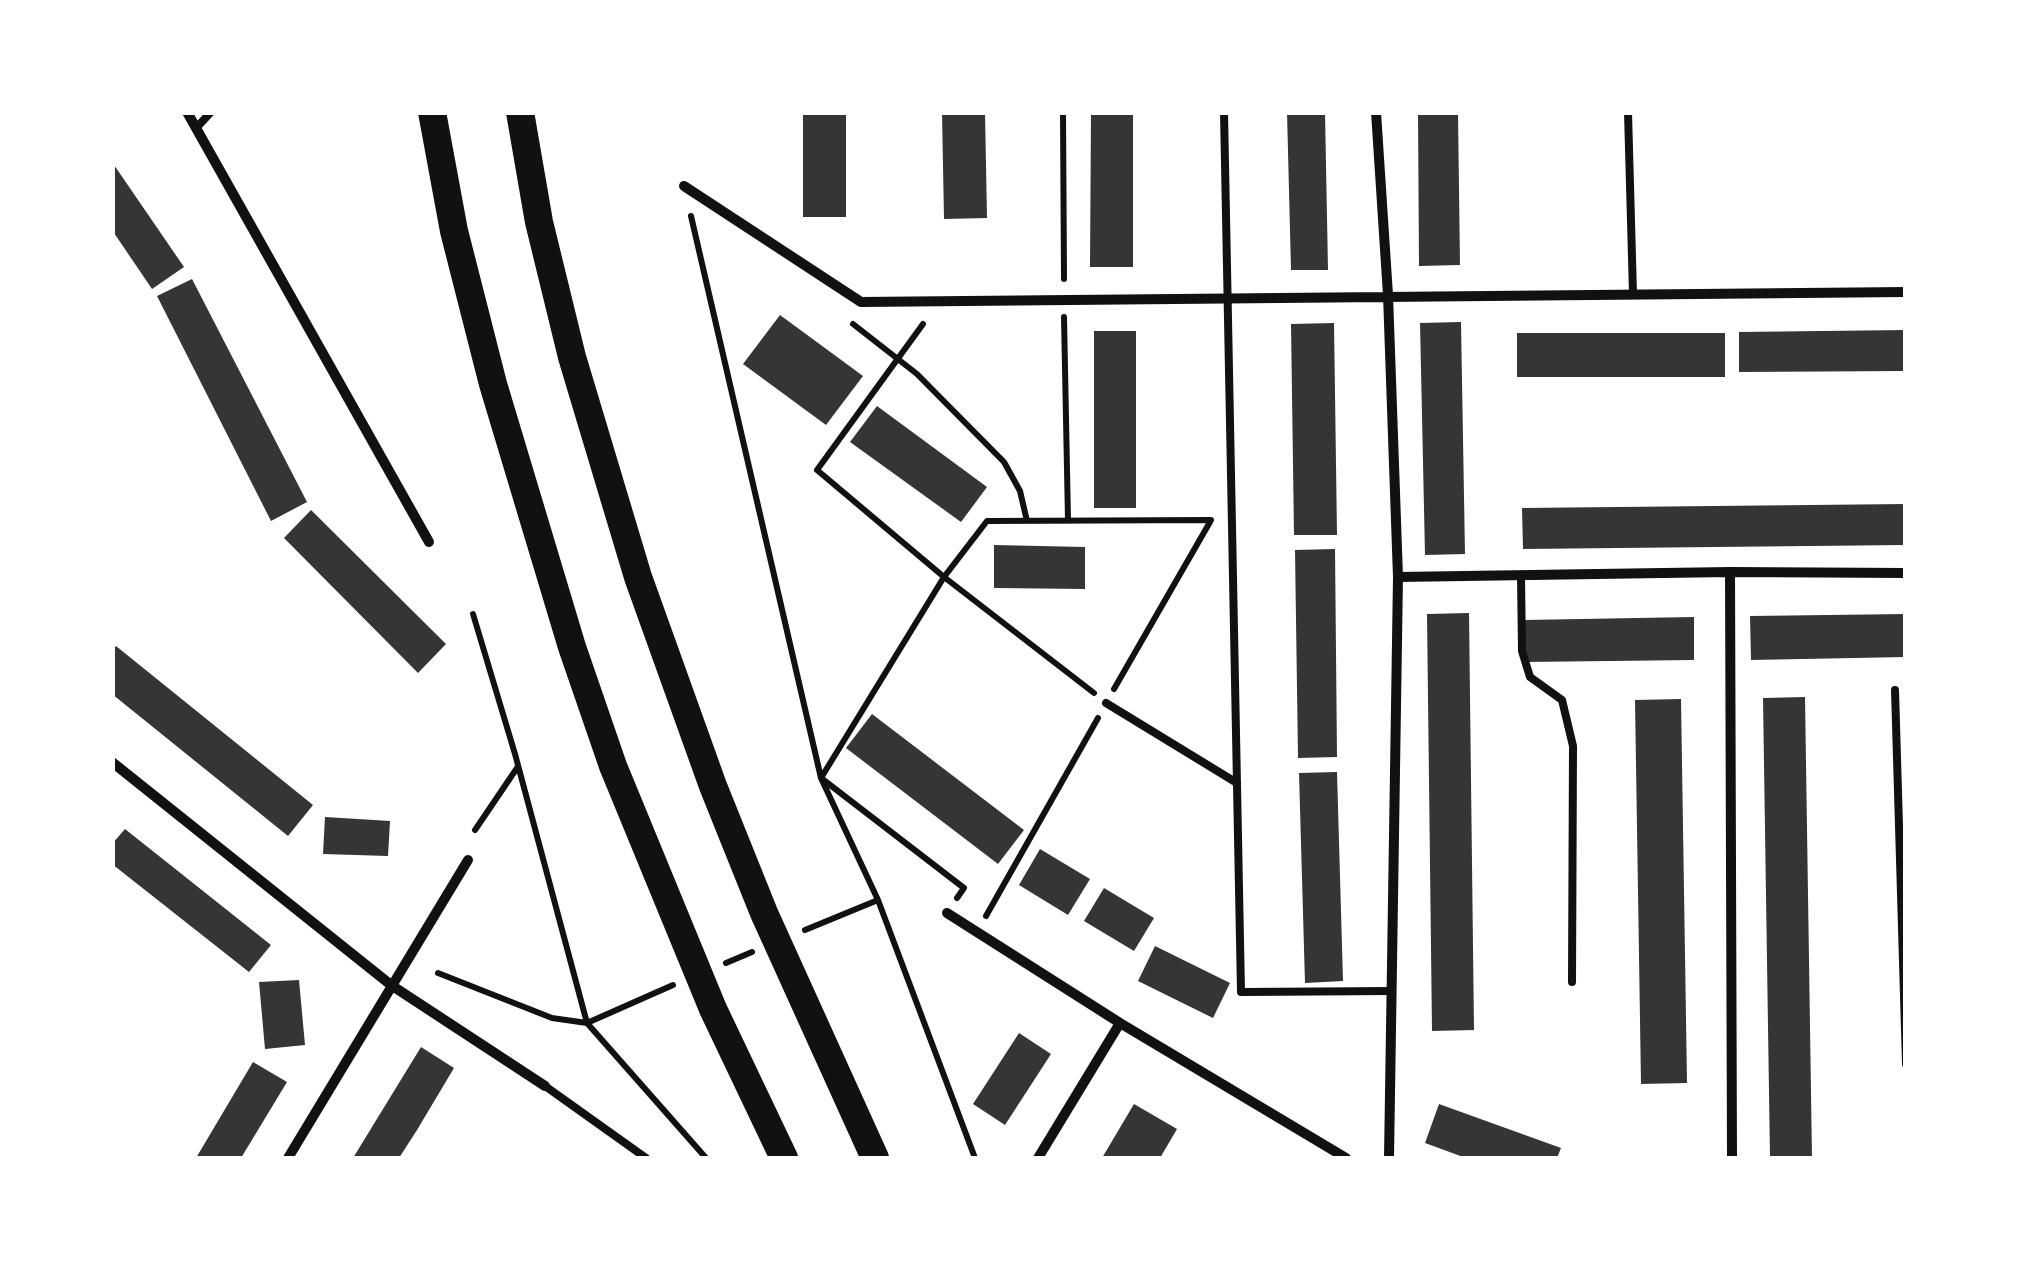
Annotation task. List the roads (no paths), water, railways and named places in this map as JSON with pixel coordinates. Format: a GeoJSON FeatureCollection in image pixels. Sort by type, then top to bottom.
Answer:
{"type":"FeatureCollection","features":[{"type":"Feature","properties":{"kind":"highway"},"geometry":{"type":"LineString","coordinates":[[432,112],[454,231],[493,384],[572,647],[613,766],[713,1010],[784,1158]]}},
{"type":"Feature","properties":{"kind":"highway"},"geometry":{"type":"LineString","coordinates":[[520,112],[539,222],[572,357],[644,594],[712,786],[756,895],[874,1158]]}},
{"type":"Feature","properties":{"kind":"street"},"geometry":{"type":"LineString","coordinates":[[187,112],[429,542]]}},
{"type":"Feature","properties":{"kind":"street"},"geometry":{"type":"LineString","coordinates":[[1376,112],[1388,295],[1398,578],[1390,1158]]}},
{"type":"Feature","properties":{"kind":"street"},"geometry":{"type":"LineString","coordinates":[[684,186],[861,302],[1906,292]]}},
{"type":"Feature","properties":{"kind":"street"},"geometry":{"type":"LineString","coordinates":[[1730,572],[1732,1158]]}},
{"type":"Feature","properties":{"kind":"street"},"geometry":{"type":"LineString","coordinates":[[1398,578],[1906,573]]}},
{"type":"Feature","properties":{"kind":"street"},"geometry":{"type":"LineString","coordinates":[[112,762],[390,985],[545,1086]]}},
{"type":"Feature","properties":{"kind":"street"},"geometry":{"type":"LineString","coordinates":[[288,1158],[468,860]]}},
{"type":"Feature","properties":{"kind":"street"},"geometry":{"type":"LineString","coordinates":[[946,913],[1346,1158]]}},
{"type":"Feature","properties":{"kind":"street"},"geometry":{"type":"LineString","coordinates":[[1038,1158],[1120,1023]]}},
{"type":"Feature","properties":{"kind":"lane"},"geometry":{"type":"LineString","coordinates":[[198,126],[211,112]]}},
{"type":"Feature","properties":{"kind":"lane"},"geometry":{"type":"LineString","coordinates":[[1224,112],[1242,992],[1392,991]]}},
{"type":"Feature","properties":{"kind":"lane"},"geometry":{"type":"LineString","coordinates":[[1628,112],[1632,294]]}},
{"type":"Feature","properties":{"kind":"lane"},"geometry":{"type":"LineString","coordinates":[[1521,576],[1522,651],[1530,677],[1562,700],[1574,746],[1572,982]]}},
{"type":"Feature","properties":{"kind":"lane"},"geometry":{"type":"LineString","coordinates":[[1895,690],[1906,1064]]}},
{"type":"Feature","properties":{"kind":"lane"},"geometry":{"type":"LineString","coordinates":[[1106,703],[1237,783]]}},
{"type":"Feature","properties":{"kind":"lane"},"geometry":{"type":"LineString","coordinates":[[545,1086],[646,1158]]}}]}
